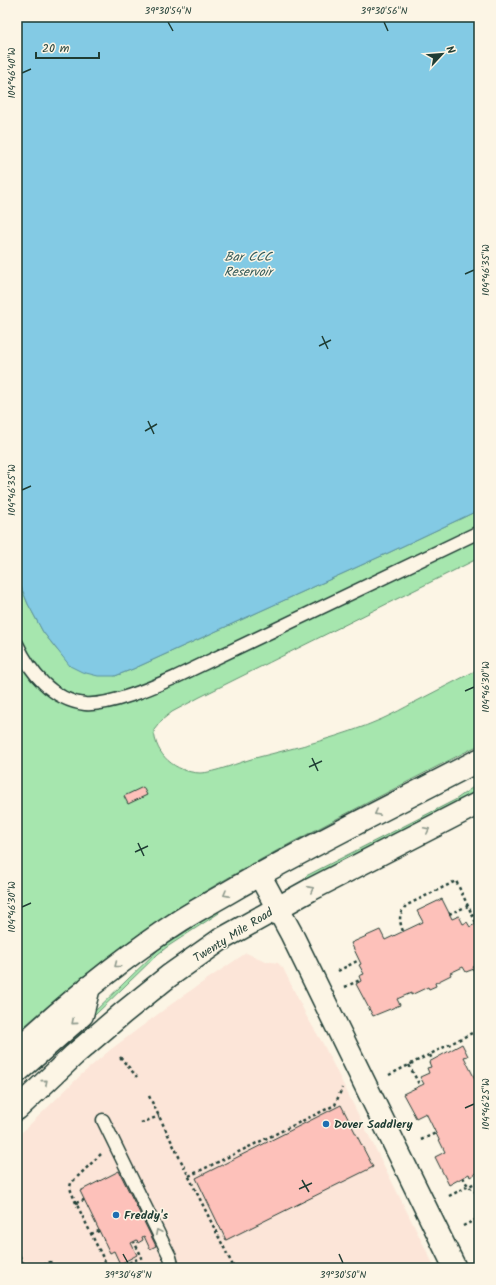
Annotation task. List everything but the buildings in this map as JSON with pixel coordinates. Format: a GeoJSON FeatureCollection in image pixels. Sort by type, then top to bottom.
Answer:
{"type":"FeatureCollection","features":[{"type":"Feature","properties":{"kind":"main road"},"geometry":{"type":"LineString","coordinates":[[17,1050],[89,987],[121,962],[180,921],[259,874],[320,841],[479,760]]}},
{"type":"Feature","properties":{"kind":"main road","name":"Twenty Mile Road"},"geometry":{"type":"LineString","coordinates":[[17,1109],[74,1054],[169,976],[220,940],[277,908],[479,803]]}},
{"type":"Feature","properties":{"kind":"main road"},"geometry":{"type":"LineString","coordinates":[[259,874],[455,1268]]}},
{"type":"Feature","properties":{"kind":"main road"},"geometry":{"type":"LineString","coordinates":[[17,1072],[82,1015],[89,987]]}},
{"type":"Feature","properties":{"kind":"lane"},"geometry":{"type":"LineString","coordinates":[[17,644],[31,669],[42,682],[55,693],[71,701],[86,704],[102,703],[146,689],[171,679],[479,532]]}},
{"type":"Feature","properties":{"kind":"lane"},"geometry":{"type":"LineString","coordinates":[[103,1120],[172,1264]]}},
{"type":"Feature","properties":{"kind":"path"},"geometry":{"type":"LineString","coordinates":[[403,931],[400,917],[403,908],[456,881],[479,929]]}},
{"type":"Feature","properties":{"kind":"path"},"geometry":{"type":"LineString","coordinates":[[450,914],[468,906]]}},
{"type":"Feature","properties":{"kind":"path"},"geometry":{"type":"LineString","coordinates":[[338,971],[359,960]]}},
{"type":"Feature","properties":{"kind":"path"},"geometry":{"type":"LineString","coordinates":[[345,987],[360,980]]}},
{"type":"Feature","properties":{"kind":"path"},"geometry":{"type":"LineString","coordinates":[[389,1075],[474,1032]]}},
{"type":"Feature","properties":{"kind":"path"},"geometry":{"type":"LineString","coordinates":[[430,1055],[432,1060]]}},
{"type":"Feature","properties":{"kind":"path"},"geometry":{"type":"LineString","coordinates":[[120,1057],[137,1077]]}},
{"type":"Feature","properties":{"kind":"path"},"geometry":{"type":"LineString","coordinates":[[409,1065],[420,1086]]}},
{"type":"Feature","properties":{"kind":"path"},"geometry":{"type":"LineString","coordinates":[[189,1176],[335,1105],[343,1088]]}},
{"type":"Feature","properties":{"kind":"path"},"geometry":{"type":"LineString","coordinates":[[149,1096],[234,1268]]}},
{"type":"Feature","properties":{"kind":"path"},"geometry":{"type":"LineString","coordinates":[[141,1123],[158,1116]]}},
{"type":"Feature","properties":{"kind":"path"},"geometry":{"type":"LineString","coordinates":[[421,1140],[436,1133]]}},
{"type":"Feature","properties":{"kind":"path"},"geometry":{"type":"LineString","coordinates":[[99,1147],[102,1153],[71,1183],[70,1187],[76,1204],[108,1268]]}},
{"type":"Feature","properties":{"kind":"path"},"geometry":{"type":"LineString","coordinates":[[463,1177],[468,1187],[479,1193]]}},
{"type":"Feature","properties":{"kind":"path"},"geometry":{"type":"LineString","coordinates":[[448,1196],[479,1181]]}},
{"type":"Feature","properties":{"kind":"path"},"geometry":{"type":"LineString","coordinates":[[76,1204],[84,1200]]}},
{"type":"Feature","properties":{"kind":"path"},"geometry":{"type":"LineString","coordinates":[[463,1226],[479,1218]]}},
{"type":"Feature","properties":{"kind":"path"},"geometry":{"type":"LineString","coordinates":[[91,1234],[99,1231]]}},
{"type":"Feature","properties":{"kind":"path"},"geometry":{"type":"LineString","coordinates":[[118,1268],[142,1257],[134,1242]]}},
{"type":"Feature","properties":{"kind":"path"},"geometry":{"type":"LineString","coordinates":[[17,1250],[26,1268]]}},
{"type":"Feature","properties":{"kind":"path"},"geometry":{"type":"LineString","coordinates":[[38,1268],[52,1262]]}},
{"type":"Feature","properties":{"kind":"shaded area"},"geometry":{"type":"Polygon","coordinates":[[[246,953],[266,961],[278,963],[283,968],[307,1017],[322,1042],[435,1268],[17,1268],[17,1137],[82,1074],[110,1050],[181,997],[246,953]]]}},
{"type":"Feature","properties":{"kind":"green space"},"geometry":{"type":"Polygon","coordinates":[[[479,510],[479,558],[200,697],[172,712],[162,720],[154,730],[155,739],[162,754],[175,766],[191,772],[206,773],[319,741],[367,725],[390,715],[479,669],[479,745],[340,817],[226,879],[189,901],[100,963],[17,1033],[17,577],[28,604],[43,632],[58,651],[115,676],[388,553],[479,510]]]}},
{"type":"Feature","properties":{"kind":"green space"},"geometry":{"type":"Polygon","coordinates":[[[479,783],[479,790],[307,879],[304,878],[455,800],[479,783]]]}},
{"type":"Feature","properties":{"kind":"green space"},"geometry":{"type":"Polygon","coordinates":[[[218,911],[219,913],[158,954],[95,1015],[17,1084],[17,1080],[90,1016],[159,949],[218,911]]]}},
{"type":"Feature","properties":{"kind":"water","name":"Bar CCC Reservoir"},"geometry":{"type":"Polygon","coordinates":[[[17,17],[479,17],[479,510],[388,553],[115,676],[98,676],[82,672],[70,666],[43,632],[28,604],[17,577],[17,17]]]}},
{"type":"Feature","properties":{"kind":"place","name":"Dover Saddlery"},"geometry":{"type":"Point","coordinates":[326,1124]}},
{"type":"Feature","properties":{"kind":"place","name":"Freddy's"},"geometry":{"type":"Point","coordinates":[116,1215]}}]}
